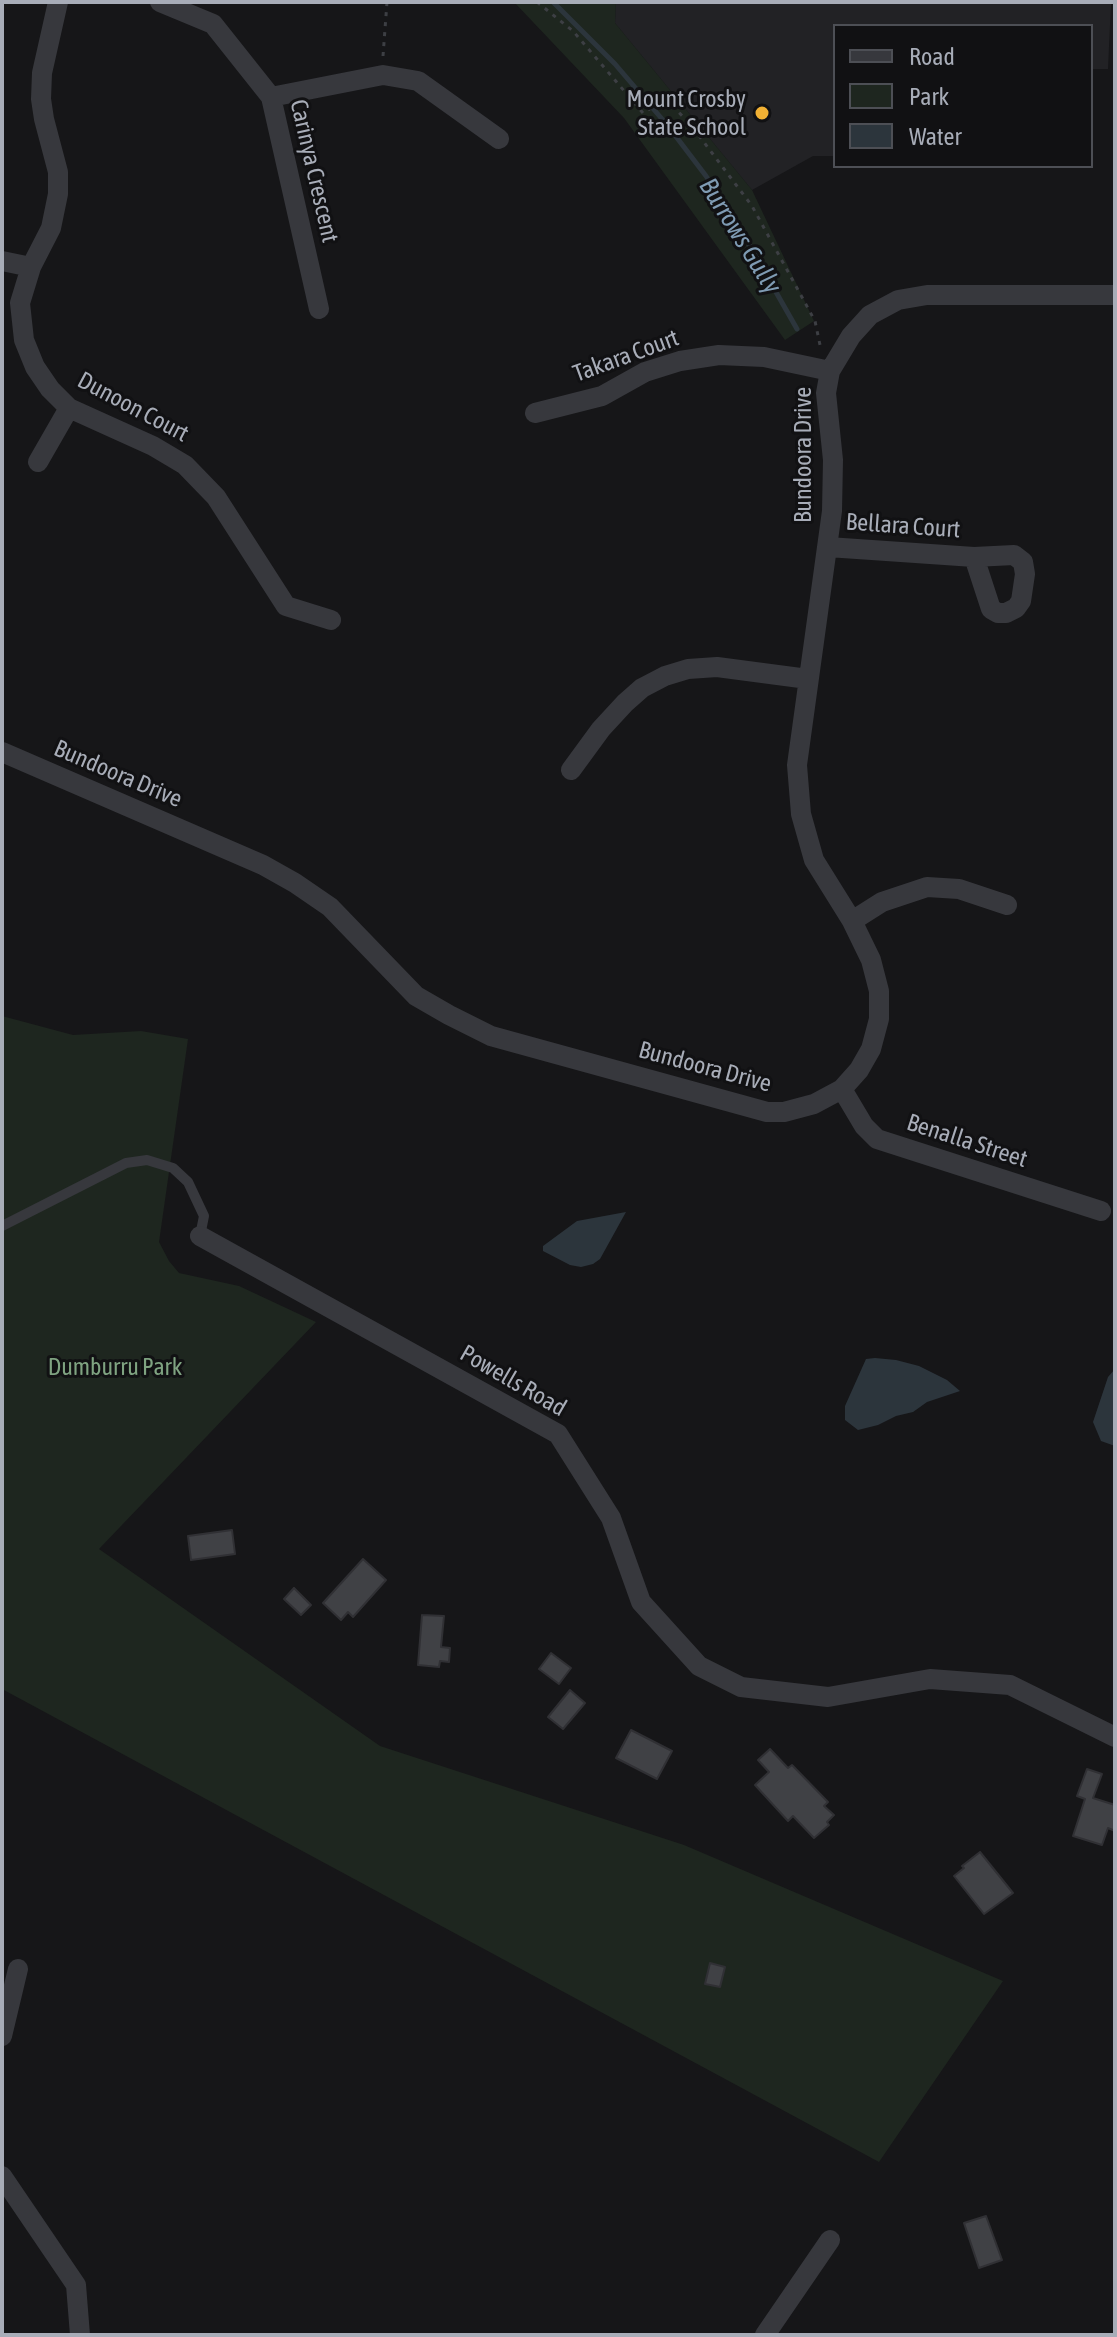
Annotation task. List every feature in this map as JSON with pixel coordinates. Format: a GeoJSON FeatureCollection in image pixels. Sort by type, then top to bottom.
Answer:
{"type":"FeatureCollection","features":[{"type":"Feature","properties":{"kind":"street","name":"Dunoon Court"},"geometry":{"type":"LineString","coordinates":[[58,2],[42,73],[41,99],[58,172],[58,194],[51,228],[31,267],[20,303],[24,340],[35,367],[50,389],[69,408],[153,446],[185,465],[216,497],[286,606],[331,620]]}},
{"type":"Feature","properties":{"kind":"street","name":"Carinya Crescent"},"geometry":{"type":"LineString","coordinates":[[160,2],[213,24],[271,97],[319,309]]}},
{"type":"Feature","properties":{"kind":"street"},"geometry":{"type":"LineString","coordinates":[[271,97],[383,75],[418,81],[499,139]]}},
{"type":"Feature","properties":{"kind":"street"},"geometry":{"type":"LineString","coordinates":[[2,261],[31,267]]}},
{"type":"Feature","properties":{"kind":"street","name":"Bundoora Drive"},"geometry":{"type":"LineString","coordinates":[[2,752],[263,865],[295,883],[330,907],[416,996],[491,1036],[767,1112],[784,1112],[814,1104],[842,1089],[859,1070],[871,1049],[879,1019],[879,991],[871,960],[852,921],[814,860],[801,814],[797,765],[833,498],[833,460],[826,393],[830,371],[851,336],[870,315],[898,300],[927,295],[1115,295]]}},
{"type":"Feature","properties":{"kind":"street","name":"Takara Court"},"geometry":{"type":"LineString","coordinates":[[535,413],[602,396],[645,372],[680,361],[719,355],[764,357],[830,371]]}},
{"type":"Feature","properties":{"kind":"street"},"geometry":{"type":"LineString","coordinates":[[38,462],[69,408]]}},
{"type":"Feature","properties":{"kind":"street","name":"Bellara Court"},"geometry":{"type":"LineString","coordinates":[[828,547],[974,557]]}},
{"type":"Feature","properties":{"kind":"street"},"geometry":{"type":"LineString","coordinates":[[571,770],[625,703],[642,688],[665,676],[688,669],[717,667],[808,679]]}},
{"type":"Feature","properties":{"kind":"street"},"geometry":{"type":"LineString","coordinates":[[852,921],[882,902],[927,887],[959,889],[1007,905]]}},
{"type":"Feature","properties":{"kind":"street","name":"Benalla Street"},"geometry":{"type":"LineString","coordinates":[[842,1089],[864,1126],[877,1139],[1101,1211]]}},
{"type":"Feature","properties":{"kind":"street","name":"Powells Road"},"geometry":{"type":"LineString","coordinates":[[200,1236],[558,1434],[611,1518],[641,1602],[699,1666],[741,1687],[828,1697],[930,1679],[1010,1685],[1115,1737]]}},
{"type":"Feature","properties":{"kind":"street"},"geometry":{"type":"LineString","coordinates":[[2,2036],[18,1969]]}},
{"type":"Feature","properties":{"kind":"street"},"geometry":{"type":"LineString","coordinates":[[2,2176],[76,2285],[80,2335]]}},
{"type":"Feature","properties":{"kind":"street"},"geometry":{"type":"LineString","coordinates":[[765,2335],[830,2240]]}},
{"type":"Feature","properties":{"kind":"lane"},"geometry":{"type":"LineString","coordinates":[[2,1226],[126,1163],[147,1160],[173,1168],[188,1182],[204,1216],[200,1236]]}},
{"type":"Feature","properties":{"kind":"path"},"geometry":{"type":"LineString","coordinates":[[383,59],[387,2]]}},
{"type":"Feature","properties":{"kind":"path"},"geometry":{"type":"LineString","coordinates":[[537,2],[573,31],[643,113],[666,99],[691,125],[752,206],[815,321],[820,345]]}},
{"type":"Feature","properties":{"kind":"shaded area","name":"Mount Crosby State School"},"geometry":{"type":"Polygon","coordinates":[[[616,2],[1111,2],[1108,69],[1093,69],[1093,24],[833,24],[833,156],[813,156],[752,190],[615,23],[616,2]]]}},
{"type":"Feature","properties":{"kind":"green space"},"geometry":{"type":"Polygon","coordinates":[[[514,2],[616,2],[615,23],[752,190],[814,321],[785,340],[624,118],[514,2]]]}},
{"type":"Feature","properties":{"kind":"green space","name":"Dumburru Park"},"geometry":{"type":"Polygon","coordinates":[[[2,1016],[73,1035],[141,1031],[188,1039],[159,1242],[179,1273],[239,1286],[316,1322],[99,1549],[380,1746],[684,1845],[1003,1981],[879,2162],[2,1689],[2,1016]]]}},
{"type":"Feature","properties":{"kind":"water"},"geometry":{"type":"Polygon","coordinates":[[[626,1212],[600,1259],[593,1264],[581,1267],[570,1265],[543,1251],[543,1246],[577,1221],[626,1212]]]}},
{"type":"Feature","properties":{"kind":"water"},"geometry":{"type":"Polygon","coordinates":[[[866,1359],[919,1366],[947,1380],[960,1391],[927,1402],[913,1412],[858,1430],[845,1420],[845,1406],[866,1359]]]}},
{"type":"Feature","properties":{"kind":"water"},"geometry":{"type":"Polygon","coordinates":[[[1115,1369],[1115,1446],[1101,1441],[1093,1422],[1108,1377],[1115,1369]]]}},
{"type":"Feature","properties":{"kind":"building"},"geometry":{"type":"Polygon","coordinates":[[[232,1530],[235,1554],[191,1560],[188,1536],[232,1530]]]}},
{"type":"Feature","properties":{"kind":"building"},"geometry":{"type":"Polygon","coordinates":[[[363,1559],[386,1580],[353,1617],[348,1612],[341,1620],[323,1603],[363,1559]]]}},
{"type":"Feature","properties":{"kind":"building"},"geometry":{"type":"Polygon","coordinates":[[[294,1588],[311,1605],[301,1615],[284,1599],[294,1588]]]}},
{"type":"Feature","properties":{"kind":"building"},"geometry":{"type":"Polygon","coordinates":[[[422,1615],[444,1616],[441,1647],[450,1648],[449,1662],[440,1661],[439,1667],[418,1665],[422,1615]]]}},
{"type":"Feature","properties":{"kind":"building"},"geometry":{"type":"Polygon","coordinates":[[[551,1653],[571,1668],[559,1684],[539,1669],[551,1653]]]}},
{"type":"Feature","properties":{"kind":"building"},"geometry":{"type":"Polygon","coordinates":[[[570,1690],[585,1703],[563,1729],[548,1717],[570,1690]]]}},
{"type":"Feature","properties":{"kind":"building"},"geometry":{"type":"Polygon","coordinates":[[[631,1730],[672,1751],[657,1779],[616,1758],[631,1730]]]}},
{"type":"Feature","properties":{"kind":"building"},"geometry":{"type":"Polygon","coordinates":[[[770,1749],[788,1768],[792,1765],[828,1802],[824,1806],[834,1815],[827,1822],[829,1825],[814,1838],[793,1816],[788,1821],[755,1785],[769,1772],[758,1760],[770,1749]]]}},
{"type":"Feature","properties":{"kind":"building"},"geometry":{"type":"Polygon","coordinates":[[[1087,1769],[1102,1774],[1093,1798],[1115,1805],[1115,1831],[1108,1828],[1102,1845],[1073,1836],[1085,1799],[1077,1796],[1087,1769]]]}},
{"type":"Feature","properties":{"kind":"building"},"geometry":{"type":"Polygon","coordinates":[[[980,1852],[1013,1893],[984,1914],[954,1876],[980,1852]]]}},
{"type":"Feature","properties":{"kind":"building"},"geometry":{"type":"Polygon","coordinates":[[[710,1963],[725,1967],[720,1987],[705,1984],[710,1963]]]}},
{"type":"Feature","properties":{"kind":"building"},"geometry":{"type":"Polygon","coordinates":[[[986,2216],[1002,2260],[979,2268],[964,2223],[986,2216]]]}},
{"type":"Feature","properties":{"kind":"waterway","name":"Burrows Gully"},"geometry":{"type":"LineString","coordinates":[[553,2],[615,64],[706,176],[797,329]]}},
{"type":"Feature","properties":{"kind":"place","name":"Mount Crosby State School"},"geometry":{"type":"Point","coordinates":[762,113]}}]}
